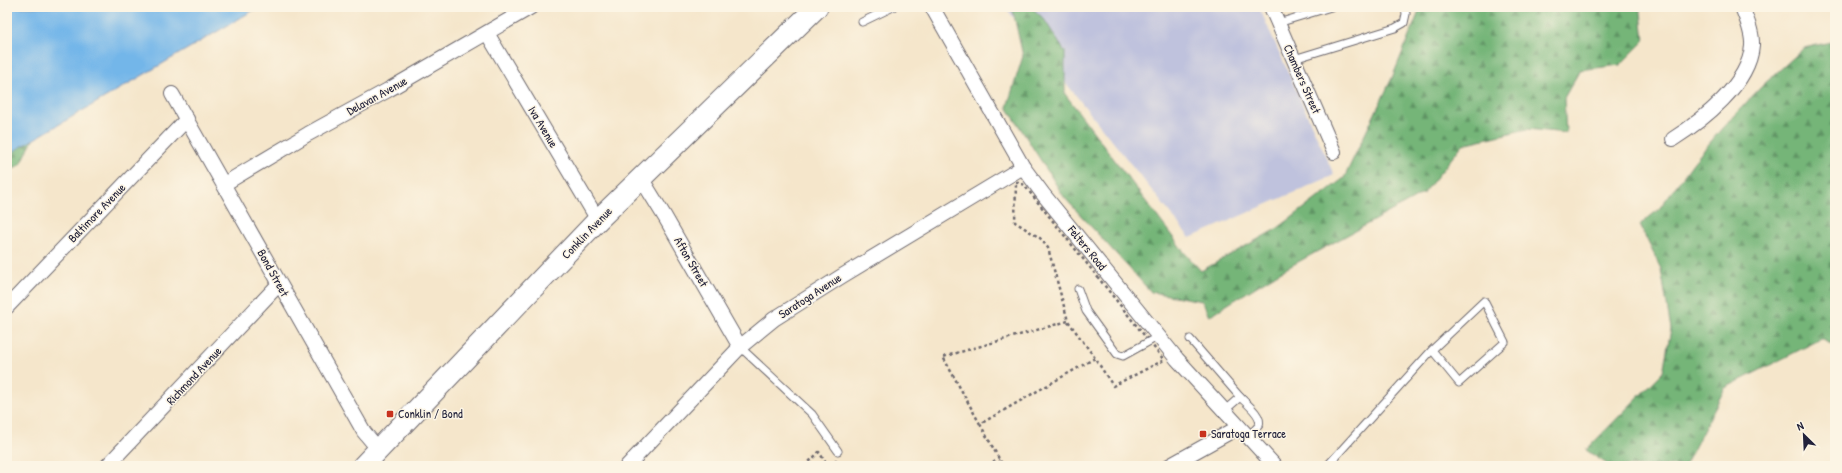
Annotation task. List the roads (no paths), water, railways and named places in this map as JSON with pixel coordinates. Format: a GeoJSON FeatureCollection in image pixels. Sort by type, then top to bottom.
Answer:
{"type":"FeatureCollection","features":[{"type":"Feature","properties":{"kind":"main road","name":"Conklin Avenue"},"geometry":{"type":"LineString","coordinates":[[364,466],[598,220],[817,7]]}},
{"type":"Feature","properties":{"kind":"street","name":"Delavan Avenue"},"geometry":{"type":"LineString","coordinates":[[224,184],[308,134],[531,7]]}},
{"type":"Feature","properties":{"kind":"street","name":"Felters Road"},"geometry":{"type":"LineString","coordinates":[[932,7],[1024,167],[1042,194],[1158,336],[1275,466]]}},
{"type":"Feature","properties":{"kind":"street","name":"Chambers Street"},"geometry":{"type":"LineString","coordinates":[[1271,7],[1334,152]]}},
{"type":"Feature","properties":{"kind":"street"},"geometry":{"type":"LineString","coordinates":[[1673,139],[1691,128],[1722,100],[1738,82],[1750,57],[1752,44],[1747,19],[1742,7]]}},
{"type":"Feature","properties":{"kind":"street","name":"Iva Avenue"},"geometry":{"type":"LineString","coordinates":[[487,33],[598,220]]}},
{"type":"Feature","properties":{"kind":"street","name":"Bond Street"},"geometry":{"type":"LineString","coordinates":[[172,94],[364,432],[379,450]]}},
{"type":"Feature","properties":{"kind":"street","name":"Baltimore Avenue"},"geometry":{"type":"LineString","coordinates":[[7,307],[187,120]]}},
{"type":"Feature","properties":{"kind":"street","name":"Saratoga Avenue"},"geometry":{"type":"LineString","coordinates":[[627,466],[740,347],[774,319],[842,276],[1024,167]]}},
{"type":"Feature","properties":{"kind":"street","name":"Afton Street"},"geometry":{"type":"LineString","coordinates":[[641,178],[740,347]]}},
{"type":"Feature","properties":{"kind":"street","name":"Richmond Avenue"},"geometry":{"type":"LineString","coordinates":[[108,466],[279,284]]}},
{"type":"Feature","properties":{"kind":"street"},"geometry":{"type":"LineString","coordinates":[[1169,466],[1243,432]]}},
{"type":"Feature","properties":{"kind":"lane"},"geometry":{"type":"LineString","coordinates":[[862,22],[893,7]]}},
{"type":"Feature","properties":{"kind":"lane"},"geometry":{"type":"LineString","coordinates":[[1278,23],[1331,7]]}},
{"type":"Feature","properties":{"kind":"lane"},"geometry":{"type":"LineString","coordinates":[[1294,59],[1395,28],[1404,23],[1406,14],[1405,7]]}},
{"type":"Feature","properties":{"kind":"lane"},"geometry":{"type":"LineString","coordinates":[[1078,289],[1086,311],[1116,354],[1124,356],[1158,336]]}},
{"type":"Feature","properties":{"kind":"lane"},"geometry":{"type":"LineString","coordinates":[[1327,466],[1432,350],[1484,301],[1505,342],[1459,383],[1432,350]]}},
{"type":"Feature","properties":{"kind":"lane"},"geometry":{"type":"LineString","coordinates":[[1190,339],[1260,421],[1258,425],[1243,432]]}},
{"type":"Feature","properties":{"kind":"lane"},"geometry":{"type":"LineString","coordinates":[[740,347],[812,414],[838,451]]}},
{"type":"Feature","properties":{"kind":"lane"},"geometry":{"type":"LineString","coordinates":[[1224,410],[1240,397]]}},
{"type":"Feature","properties":{"kind":"water"},"geometry":{"type":"Polygon","coordinates":[[[7,7],[259,7],[7,155],[7,7]]]}},
{"type":"Feature","properties":{"kind":"place","name":"Conklin / Bond"},"geometry":{"type":"Point","coordinates":[390,414]}},
{"type":"Feature","properties":{"kind":"place","name":"Saratoga Terrace"},"geometry":{"type":"Point","coordinates":[1203,434]}}]}
